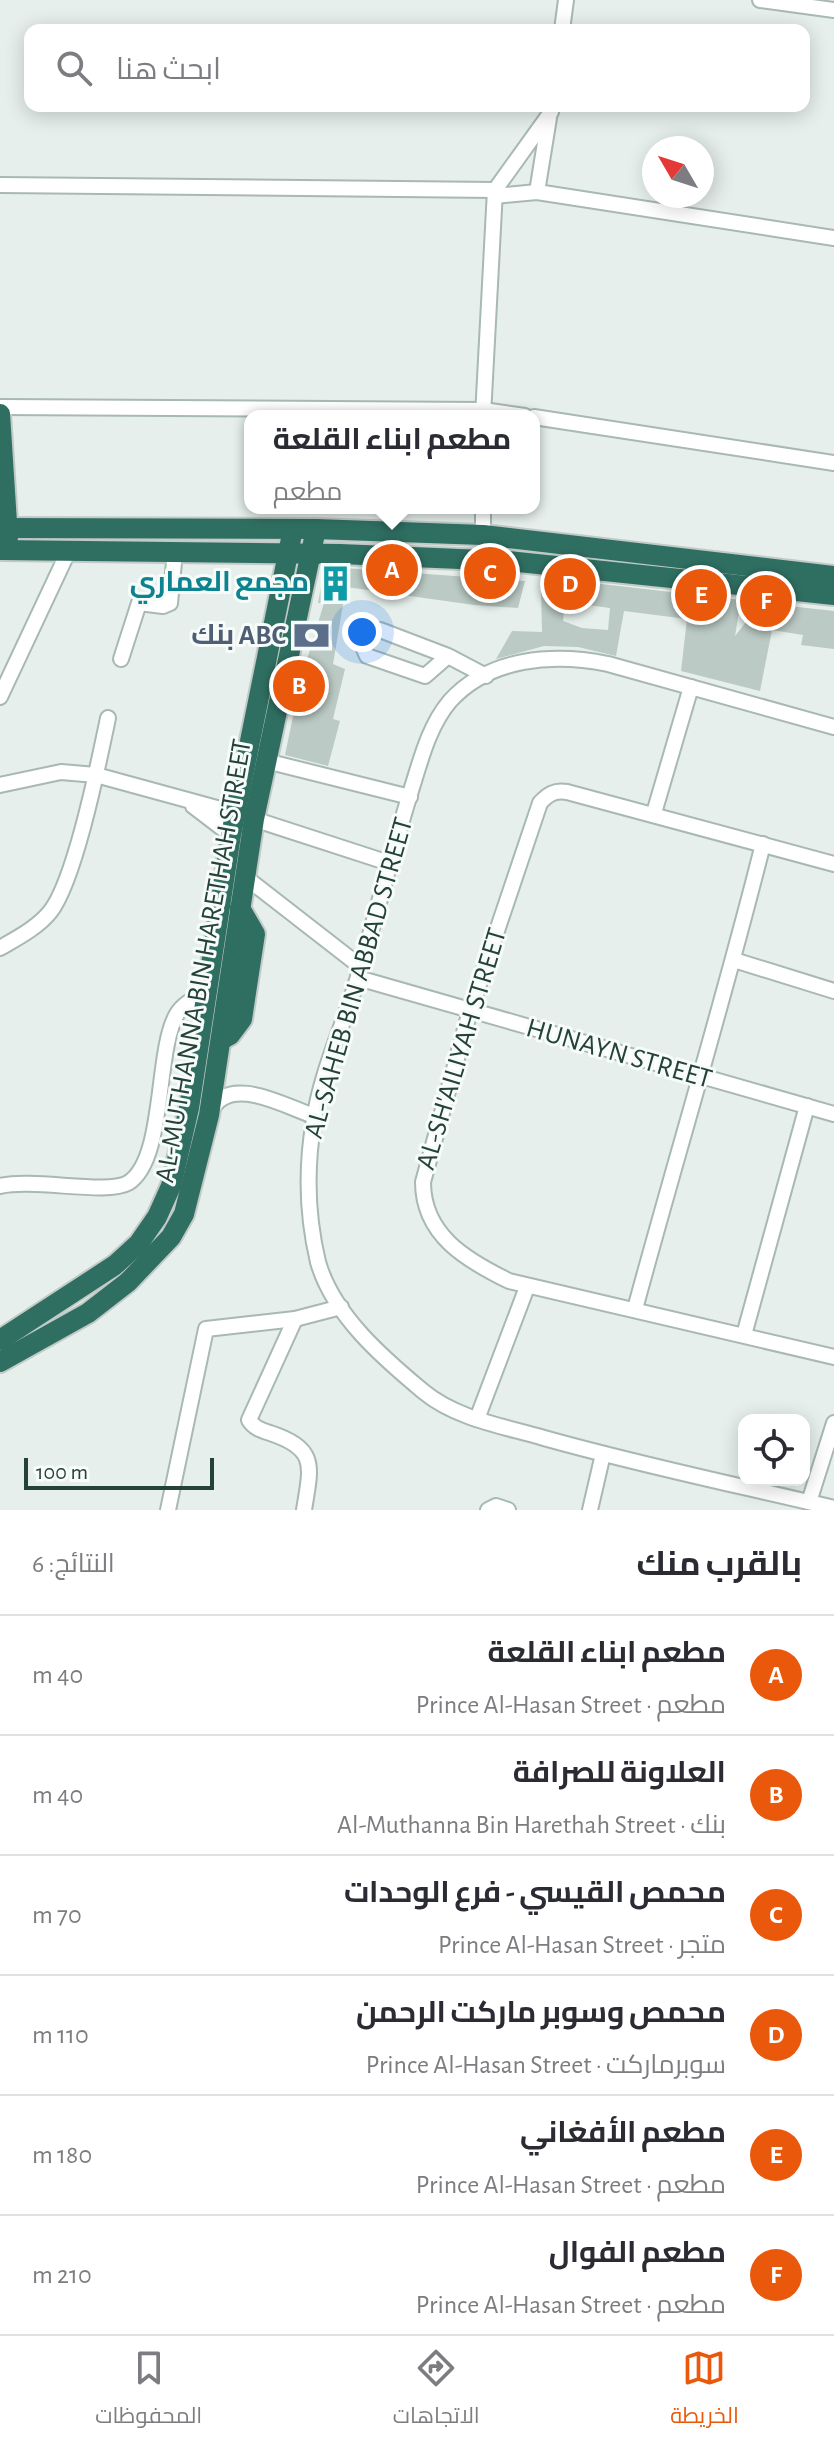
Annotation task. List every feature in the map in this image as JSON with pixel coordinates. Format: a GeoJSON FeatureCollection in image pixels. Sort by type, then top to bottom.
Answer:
{"type":"FeatureCollection","features":[{"type":"Feature","properties":{"kind":"highway"},"geometry":{"type":"LineString","coordinates":[[0,414],[4,550],[250,552],[508,561],[834,595]]}},
{"type":"Feature","properties":{"kind":"highway"},"geometry":{"type":"LineString","coordinates":[[5,503],[17,522],[31,526]]}},
{"type":"Feature","properties":{"kind":"highway"},"geometry":{"type":"LineString","coordinates":[[4,527],[316,529],[483,535],[834,576]]}},
{"type":"Feature","properties":{"kind":"highway","name":"AL-MUTHANNA BIN HARETHAH STREET"},"geometry":{"type":"LineString","coordinates":[[0,1362],[88,1313],[128,1282],[171,1237],[193,1192],[209,1115],[245,877],[244,816],[281,582],[293,529]]}},
{"type":"Feature","properties":{"kind":"highway","name":"AL-MUTHANNA BIN HARETHAH STREET"},"geometry":{"type":"LineString","coordinates":[[0,1340],[76,1293],[139,1243],[157,1217],[171,1186],[189,1108],[231,835],[244,816],[266,761],[316,529]]}},
{"type":"Feature","properties":{"kind":"highway"},"geometry":{"type":"LineString","coordinates":[[508,561],[510,537]]}},
{"type":"Feature","properties":{"kind":"highway"},"geometry":{"type":"LineString","coordinates":[[250,552],[272,567],[281,582]]}},
{"type":"Feature","properties":{"kind":"highway"},"geometry":{"type":"LineString","coordinates":[[305,585],[314,571],[340,554]]}},
{"type":"Feature","properties":{"kind":"highway"},"geometry":{"type":"LineString","coordinates":[[76,1293],[88,1313]]}},
{"type":"Feature","properties":{"kind":"street"},"geometry":{"type":"LineString","coordinates":[[563,24],[566,0]]}},
{"type":"Feature","properties":{"kind":"street"},"geometry":{"type":"LineString","coordinates":[[760,0],[834,10]]}},
{"type":"Feature","properties":{"kind":"street"},"geometry":{"type":"LineString","coordinates":[[483,410],[495,193],[549,112]]}},
{"type":"Feature","properties":{"kind":"street"},"geometry":{"type":"LineString","coordinates":[[537,192],[550,112]]}},
{"type":"Feature","properties":{"kind":"street"},"geometry":{"type":"LineString","coordinates":[[0,185],[537,192],[834,238]]}},
{"type":"Feature","properties":{"kind":"street"},"geometry":{"type":"LineString","coordinates":[[0,407],[244,410]]}},
{"type":"Feature","properties":{"kind":"street"},"geometry":{"type":"LineString","coordinates":[[540,418],[834,463]]}},
{"type":"Feature","properties":{"kind":"street"},"geometry":{"type":"LineString","coordinates":[[483,514],[483,535]]}},
{"type":"Feature","properties":{"kind":"street"},"geometry":{"type":"LineString","coordinates":[[0,697],[69,550]]}},
{"type":"Feature","properties":{"kind":"street"},"geometry":{"type":"LineString","coordinates":[[121,659],[139,603],[163,606],[170,603],[175,552]]}},
{"type":"Feature","properties":{"kind":"street"},"geometry":{"type":"LineString","coordinates":[[448,656],[425,676],[367,656],[362,651],[362,644],[371,631],[380,630],[448,656],[486,676]]}},
{"type":"Feature","properties":{"kind":"street","name":"AL-SAHEB BIN ABBAD STREET"},"geometry":{"type":"LineString","coordinates":[[834,727],[608,664],[570,658],[524,661],[486,676],[461,691],[442,712],[429,738],[389,863],[314,1116],[308,1186],[316,1247],[324,1277],[341,1307],[376,1349],[427,1394],[477,1419],[782,1504],[809,1502],[834,1508]]}},
{"type":"Feature","properties":{"kind":"street"},"geometry":{"type":"LineString","coordinates":[[654,813],[691,687]]}},
{"type":"Feature","properties":{"kind":"street"},"geometry":{"type":"LineString","coordinates":[[0,948],[37,925],[54,906],[96,775],[108,718]]}},
{"type":"Feature","properties":{"kind":"street"},"geometry":{"type":"LineString","coordinates":[[266,761],[410,797]]}},
{"type":"Feature","properties":{"kind":"street"},"geometry":{"type":"LineString","coordinates":[[0,785],[61,772],[96,775],[244,816],[389,863]]}},
{"type":"Feature","properties":{"kind":"street","name":"AL-SH'AILIYAH STREET"},"geometry":{"type":"LineString","coordinates":[[834,864],[654,813],[559,791],[540,803],[470,1011],[423,1182],[423,1201],[437,1232],[490,1272],[527,1287],[635,1309],[834,1357]]}},
{"type":"Feature","properties":{"kind":"street"},"geometry":{"type":"LineString","coordinates":[[182,799],[231,835]]}},
{"type":"Feature","properties":{"kind":"street"},"geometry":{"type":"LineString","coordinates":[[635,1309],[698,1077],[734,960],[763,844]]}},
{"type":"Feature","properties":{"kind":"street"},"geometry":{"type":"LineString","coordinates":[[245,877],[359,972]]}},
{"type":"Feature","properties":{"kind":"street"},"geometry":{"type":"LineString","coordinates":[[734,960],[834,991]]}},
{"type":"Feature","properties":{"kind":"street","name":"HUNAYN STREET"},"geometry":{"type":"LineString","coordinates":[[359,972],[470,1011],[834,1114]]}},
{"type":"Feature","properties":{"kind":"street"},"geometry":{"type":"LineString","coordinates":[[0,1186],[27,1181],[115,1187],[135,1177],[144,1165],[173,1022],[185,1004],[205,992]]}},
{"type":"Feature","properties":{"kind":"street"},"geometry":{"type":"LineString","coordinates":[[209,1115],[222,1097],[243,1092],[314,1116]]}},
{"type":"Feature","properties":{"kind":"street"},"geometry":{"type":"LineString","coordinates":[[744,1335],[807,1106]]}},
{"type":"Feature","properties":{"kind":"street"},"geometry":{"type":"LineString","coordinates":[[477,1419],[527,1287]]}},
{"type":"Feature","properties":{"kind":"street"},"geometry":{"type":"LineString","coordinates":[[168,1510],[206,1329],[295,1319],[341,1307]]}},
{"type":"Feature","properties":{"kind":"street"},"geometry":{"type":"LineString","coordinates":[[295,1319],[249,1420],[260,1430],[290,1439],[306,1454],[311,1470],[304,1510]]}},
{"type":"Feature","properties":{"kind":"street"},"geometry":{"type":"LineString","coordinates":[[809,1502],[834,1423]]}},
{"type":"Feature","properties":{"kind":"street"},"geometry":{"type":"LineString","coordinates":[[590,1510],[603,1454]]}},
{"type":"Feature","properties":{"kind":"street"},"geometry":{"type":"LineString","coordinates":[[488,1510],[496,1506],[508,1510]]}},
{"type":"Feature","properties":{"kind":"building"},"geometry":{"type":"Polygon","coordinates":[[[344,568],[525,581],[518,608],[346,587],[333,664],[345,669],[333,719],[340,721],[328,766],[285,755],[300,683],[324,603],[318,603],[321,587],[327,575],[344,568]]]}},
{"type":"Feature","properties":{"kind":"building"},"geometry":{"type":"Polygon","coordinates":[[[584,582],[741,600],[735,636],[761,603],[834,611],[834,649],[801,645],[803,635],[772,630],[760,691],[681,671],[687,619],[624,611],[616,656],[578,647],[544,646],[496,659],[512,631],[542,632],[541,591],[582,594],[584,582]],[[565,602],[563,621],[582,628],[608,630],[610,608],[565,602]]]}},
{"type":"Feature","properties":{"kind":"place","name":"مطعم ابناء القلعة"},"geometry":{"type":"Point","coordinates":[392,570]}},
{"type":"Feature","properties":{"kind":"place","name":"محمص القيسي - فرع الوحدات"},"geometry":{"type":"Point","coordinates":[490,573]}},
{"type":"Feature","properties":{"kind":"place","name":"مجمع العماري"},"geometry":{"type":"Point","coordinates":[335,583]}},
{"type":"Feature","properties":{"kind":"place","name":"محمص وسوبر ماركت الرحمن"},"geometry":{"type":"Point","coordinates":[570,584]}},
{"type":"Feature","properties":{"kind":"place","name":"مطعم الأفغاني"},"geometry":{"type":"Point","coordinates":[701,595]}},
{"type":"Feature","properties":{"kind":"place","name":"مطعم الفوال"},"geometry":{"type":"Point","coordinates":[766,601]}},
{"type":"Feature","properties":{"kind":"place","name":"بنك ABC"},"geometry":{"type":"Point","coordinates":[312,636]}},
{"type":"Feature","properties":{"kind":"place","name":"العلاونة للصرافة"},"geometry":{"type":"Point","coordinates":[299,686]}}]}
